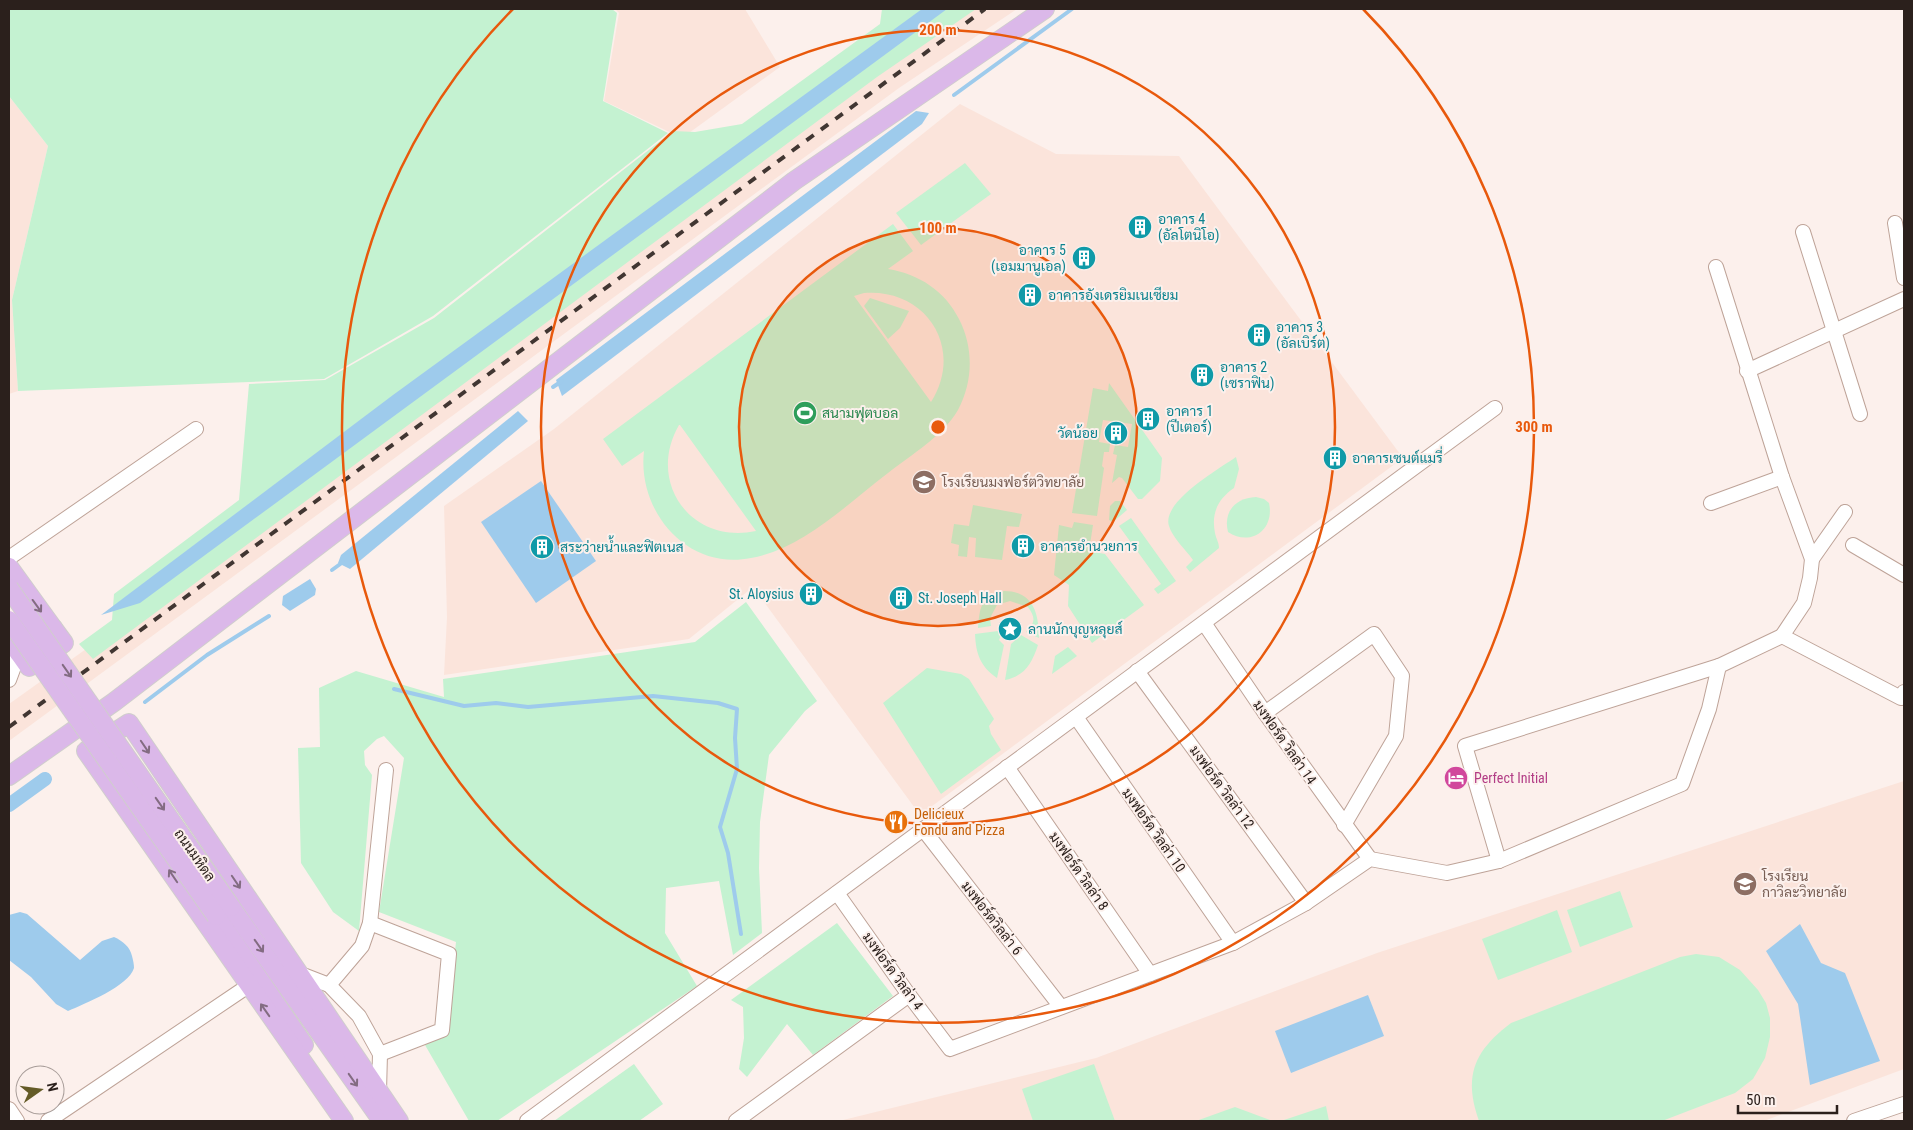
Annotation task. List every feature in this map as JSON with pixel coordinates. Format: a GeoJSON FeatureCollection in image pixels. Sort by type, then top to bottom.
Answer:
{"type":"FeatureCollection","features":[{"type":"Feature","properties":{"kind":"main road"},"geometry":{"type":"LineString","coordinates":[[9,776],[114,702],[794,181],[1045,9]]}},
{"type":"Feature","properties":{"kind":"main road"},"geometry":{"type":"LineString","coordinates":[[9,567],[53,628],[24,660],[9,638]]}},
{"type":"Feature","properties":{"kind":"main road","name":"ถนนมหิดล"},"geometry":{"type":"LineString","coordinates":[[9,588],[382,1121]]}},
{"type":"Feature","properties":{"kind":"main road","name":"ถนนมหิดล"},"geometry":{"type":"LineString","coordinates":[[9,620],[216,916],[356,1121]]}},
{"type":"Feature","properties":{"kind":"main road"},"geometry":{"type":"LineString","coordinates":[[114,702],[399,1121]]}},
{"type":"Feature","properties":{"kind":"main road"},"geometry":{"type":"LineString","coordinates":[[86,751],[129,723]]}},
{"type":"Feature","properties":{"kind":"main road"},"geometry":{"type":"LineString","coordinates":[[72,731],[248,986],[344,1121]]}},
{"type":"Feature","properties":{"kind":"street"},"geometry":{"type":"LineString","coordinates":[[1895,223],[1904,278]]}},
{"type":"Feature","properties":{"kind":"street"},"geometry":{"type":"LineString","coordinates":[[1803,232],[1833,333],[1860,414]]}},
{"type":"Feature","properties":{"kind":"street"},"geometry":{"type":"LineString","coordinates":[[1499,860],[1465,746],[1719,666],[1782,636],[1804,603],[1812,559],[1782,477],[1716,267]]}},
{"type":"Feature","properties":{"kind":"street"},"geometry":{"type":"LineString","coordinates":[[1747,370],[1833,333],[1904,299]]}},
{"type":"Feature","properties":{"kind":"street"},"geometry":{"type":"LineString","coordinates":[[530,1120],[1496,408]]}},
{"type":"Feature","properties":{"kind":"street"},"geometry":{"type":"LineString","coordinates":[[9,558],[196,429]]}},
{"type":"Feature","properties":{"kind":"street"},"geometry":{"type":"LineString","coordinates":[[1711,503],[1782,477]]}},
{"type":"Feature","properties":{"kind":"street"},"geometry":{"type":"LineString","coordinates":[[1812,559],[1845,512]]}},
{"type":"Feature","properties":{"kind":"street"},"geometry":{"type":"LineString","coordinates":[[1853,546],[1904,575]]}},
{"type":"Feature","properties":{"kind":"street","name":"มงฟอร์ด วิลล่า 14"},"geometry":{"type":"LineString","coordinates":[[1204,623],[1265,713],[1370,859]]}},
{"type":"Feature","properties":{"kind":"street"},"geometry":{"type":"LineString","coordinates":[[1265,713],[1374,634],[1402,676],[1396,736],[1344,825]]}},
{"type":"Feature","properties":{"kind":"street"},"geometry":{"type":"LineString","coordinates":[[1782,636],[1901,698],[1904,692]]}},
{"type":"Feature","properties":{"kind":"street"},"geometry":{"type":"LineString","coordinates":[[9,680],[24,660]]}},
{"type":"Feature","properties":{"kind":"street"},"geometry":{"type":"LineString","coordinates":[[1061,1007],[1233,943],[1306,903],[1370,859],[1447,873],[1499,860],[1682,784],[1709,709],[1719,666]]}},
{"type":"Feature","properties":{"kind":"street","name":"มงฟอร์ด วิลล่า 12"},"geometry":{"type":"LineString","coordinates":[[1137,671],[1306,903]]}},
{"type":"Feature","properties":{"kind":"street","name":"มงฟอร์ด วิลล่า 10"},"geometry":{"type":"LineString","coordinates":[[1076,717],[1233,943]]}},
{"type":"Feature","properties":{"kind":"street","name":"มงฟอร์ด วิลล่า 8"},"geometry":{"type":"LineString","coordinates":[[1008,767],[1150,974]]}},
{"type":"Feature","properties":{"kind":"street"},"geometry":{"type":"LineString","coordinates":[[329,985],[362,946],[370,922],[386,770]]}},
{"type":"Feature","properties":{"kind":"street","name":"มงฟอร์ตวิลล่า 6"},"geometry":{"type":"LineString","coordinates":[[923,829],[1061,1007]]}},
{"type":"Feature","properties":{"kind":"street","name":"มงฟอร์ด วิลล่า 4"},"geometry":{"type":"LineString","coordinates":[[837,893],[909,995],[950,1049],[1061,1007]]}},
{"type":"Feature","properties":{"kind":"street"},"geometry":{"type":"LineString","coordinates":[[370,922],[448,954],[442,1030],[380,1054]]}},
{"type":"Feature","properties":{"kind":"street"},"geometry":{"type":"LineString","coordinates":[[297,973],[329,985],[359,1016],[380,1054],[379,1091]]}},
{"type":"Feature","properties":{"kind":"street"},"geometry":{"type":"LineString","coordinates":[[48,1121],[248,986]]}},
{"type":"Feature","properties":{"kind":"street"},"geometry":{"type":"LineString","coordinates":[[736,1121],[909,995]]}},
{"type":"Feature","properties":{"kind":"street"},"geometry":{"type":"LineString","coordinates":[[1854,1121],[1886,1116],[1904,1104]]}},
{"type":"Feature","properties":{"kind":"street"},"geometry":{"type":"LineString","coordinates":[[755,1107],[757,1121]]}},
{"type":"Feature","properties":{"kind":"shaded area"},"geometry":{"type":"Polygon","coordinates":[[[615,9],[745,9],[780,67],[682,138],[604,101],[619,13],[615,9]]]}},
{"type":"Feature","properties":{"kind":"shaded area"},"geometry":{"type":"Polygon","coordinates":[[[963,9],[1017,9],[899,88],[9,741],[9,704],[390,432],[963,9]]]}},
{"type":"Feature","properties":{"kind":"shaded area"},"geometry":{"type":"Polygon","coordinates":[[[9,96],[48,146],[12,300],[18,391],[9,394],[9,96]]]}},
{"type":"Feature","properties":{"kind":"shaded area","name":"โรงเรียนมงฟอร์ตวิทยาลัย"},"geometry":{"type":"Polygon","coordinates":[[[960,104],[1056,154],[1179,156],[1403,458],[920,815],[753,587],[689,639],[444,675],[447,617],[444,506],[554,429],[960,104]]]}},
{"type":"Feature","properties":{"kind":"shaded area","name":"โรงเรียน กาวิละวิทยาลัย"},"geometry":{"type":"Polygon","coordinates":[[[1904,781],[1904,1069],[1764,1121],[839,1121],[1096,1058],[1377,953],[1904,781]]]}},
{"type":"Feature","properties":{"kind":"green space"},"geometry":{"type":"Polygon","coordinates":[[[9,9],[612,9],[617,13],[603,101],[668,133],[433,316],[324,379],[18,391],[12,300],[48,146],[9,96],[9,9]]]}},
{"type":"Feature","properties":{"kind":"green space"},"geometry":{"type":"Polygon","coordinates":[[[882,9],[976,9],[877,77],[93,659],[79,644],[112,620],[114,594],[239,500],[249,384],[325,380],[434,318],[673,131],[695,132],[742,124],[880,24],[882,9]]]}},
{"type":"Feature","properties":{"kind":"green space"},"geometry":{"type":"Polygon","coordinates":[[[965,163],[991,194],[921,245],[896,213],[965,163]]]}},
{"type":"Feature","properties":{"kind":"green space"},"geometry":{"type":"Polygon","coordinates":[[[893,224],[913,251],[888,269],[910,275],[939,292],[953,309],[964,330],[970,365],[967,388],[958,410],[944,429],[824,524],[789,545],[770,553],[751,558],[728,560],[706,555],[687,546],[671,532],[658,515],[649,495],[644,473],[644,451],[622,466],[603,439],[893,224]],[[864,293],[854,296],[931,402],[940,382],[944,361],[941,342],[934,325],[921,311],[905,300],[886,294],[864,293]],[[680,425],[670,446],[668,468],[672,487],[681,505],[694,519],[712,528],[733,533],[756,531],[680,425]]]}},
{"type":"Feature","properties":{"kind":"green space"},"geometry":{"type":"Polygon","coordinates":[[[870,298],[909,311],[900,328],[888,339],[864,306],[870,298]]]}},
{"type":"Feature","properties":{"kind":"green space"},"geometry":{"type":"Polygon","coordinates":[[[1109,383],[1162,458],[1160,481],[1142,499],[1138,499],[1122,478],[1119,477],[1112,483],[1117,455],[1113,454],[1115,445],[1128,447],[1132,424],[1103,420],[1099,442],[1110,444],[1109,452],[1104,452],[1102,466],[1104,468],[1097,516],[1072,513],[1093,388],[1108,391],[1109,383]]]}},
{"type":"Feature","properties":{"kind":"green space"},"geometry":{"type":"Polygon","coordinates":[[[1236,457],[1239,469],[1234,488],[1220,502],[1215,513],[1215,535],[1219,548],[1190,572],[1186,567],[1193,560],[1176,539],[1169,526],[1169,517],[1182,497],[1193,487],[1236,457]]]}},
{"type":"Feature","properties":{"kind":"green space"},"geometry":{"type":"Polygon","coordinates":[[[1256,497],[1264,499],[1269,503],[1270,513],[1264,528],[1252,537],[1245,538],[1228,532],[1227,518],[1232,507],[1242,500],[1256,497]]]}},
{"type":"Feature","properties":{"kind":"green space"},"geometry":{"type":"Polygon","coordinates":[[[1115,501],[1120,501],[1127,510],[1113,522],[1109,520],[1110,506],[1115,501]]]}},
{"type":"Feature","properties":{"kind":"green space"},"geometry":{"type":"Polygon","coordinates":[[[973,505],[1022,514],[1019,527],[1007,526],[1002,560],[975,557],[976,538],[969,537],[967,557],[958,556],[959,545],[951,543],[954,524],[969,526],[973,505]]]}},
{"type":"Feature","properties":{"kind":"green space"},"geometry":{"type":"Polygon","coordinates":[[[1131,518],[1176,581],[1158,594],[1154,589],[1161,584],[1119,526],[1131,518]]]}},
{"type":"Feature","properties":{"kind":"green space"},"geometry":{"type":"Polygon","coordinates":[[[1074,522],[1093,525],[1089,551],[1105,554],[1144,605],[1092,643],[1068,606],[1069,585],[1054,575],[1059,525],[1072,528],[1074,522]]]}},
{"type":"Feature","properties":{"kind":"green space"},"geometry":{"type":"Polygon","coordinates":[[[1004,591],[1014,592],[1028,599],[1036,612],[1039,638],[1026,632],[1033,620],[1028,607],[1010,601],[997,605],[990,618],[991,626],[978,628],[983,604],[990,596],[1004,591]]]}},
{"type":"Feature","properties":{"kind":"green space"},"geometry":{"type":"Polygon","coordinates":[[[746,602],[817,701],[805,711],[769,755],[760,822],[759,868],[762,933],[733,955],[719,881],[666,888],[665,933],[697,986],[497,1121],[469,1121],[425,1045],[446,1031],[456,942],[379,912],[404,758],[384,736],[377,739],[364,751],[365,765],[372,775],[359,931],[333,912],[301,863],[298,748],[320,747],[319,688],[356,671],[444,697],[443,679],[695,642],[746,602]]]}},
{"type":"Feature","properties":{"kind":"green space"},"geometry":{"type":"Polygon","coordinates":[[[998,631],[1001,635],[999,640],[1004,645],[997,678],[980,659],[976,648],[975,634],[998,631]]]}},
{"type":"Feature","properties":{"kind":"green space"},"geometry":{"type":"Polygon","coordinates":[[[1021,635],[1038,645],[1027,668],[1018,675],[1005,680],[1011,644],[1021,635]]]}},
{"type":"Feature","properties":{"kind":"green space"},"geometry":{"type":"Polygon","coordinates":[[[1068,647],[1077,656],[1052,674],[1055,656],[1068,647]]]}},
{"type":"Feature","properties":{"kind":"green space"},"geometry":{"type":"Polygon","coordinates":[[[927,668],[961,674],[969,679],[994,719],[989,726],[991,734],[1001,750],[941,794],[883,703],[927,668]]]}},
{"type":"Feature","properties":{"kind":"green space"},"geometry":{"type":"Polygon","coordinates":[[[1620,891],[1633,927],[1580,947],[1567,910],[1620,891]]]}},
{"type":"Feature","properties":{"kind":"green space"},"geometry":{"type":"Polygon","coordinates":[[[1557,910],[1572,952],[1498,980],[1482,939],[1557,910]]]}},
{"type":"Feature","properties":{"kind":"green space"},"geometry":{"type":"Polygon","coordinates":[[[837,923],[893,996],[813,1055],[787,1024],[747,1077],[739,1069],[744,1038],[743,1007],[731,1000],[837,923]]]}},
{"type":"Feature","properties":{"kind":"green space"},"geometry":{"type":"Polygon","coordinates":[[[1696,954],[1719,957],[1740,970],[1758,990],[1766,1003],[1770,1018],[1770,1037],[1765,1058],[1753,1079],[1735,1093],[1662,1121],[1479,1121],[1474,1105],[1472,1078],[1480,1054],[1498,1033],[1511,1023],[1680,957],[1696,954]]]}},
{"type":"Feature","properties":{"kind":"green space"},"geometry":{"type":"Polygon","coordinates":[[[634,1064],[663,1104],[639,1121],[554,1121],[634,1064]]]}},
{"type":"Feature","properties":{"kind":"green space"},"geometry":{"type":"Polygon","coordinates":[[[1094,1064],[1115,1121],[1033,1121],[1022,1089],[1094,1064]]]}},
{"type":"Feature","properties":{"kind":"green space"},"geometry":{"type":"Polygon","coordinates":[[[1326,1106],[1329,1121],[1281,1121],[1326,1106]]]}},
{"type":"Feature","properties":{"kind":"green space"},"geometry":{"type":"Polygon","coordinates":[[[1235,1107],[1273,1121],[1196,1121],[1235,1107]]]}},
{"type":"Feature","properties":{"kind":"water"},"geometry":{"type":"Polygon","coordinates":[[[922,9],[947,9],[140,603],[101,615],[393,395],[922,9]]]}},
{"type":"Feature","properties":{"kind":"water"},"geometry":{"type":"Polygon","coordinates":[[[916,111],[929,113],[922,124],[562,396],[556,380],[916,111]]]}},
{"type":"Feature","properties":{"kind":"water"},"geometry":{"type":"Polygon","coordinates":[[[518,411],[528,421],[350,569],[338,563],[341,555],[518,411]]]}},
{"type":"Feature","properties":{"kind":"water"},"geometry":{"type":"Polygon","coordinates":[[[541,481],[596,561],[536,603],[481,522],[541,481]]]}},
{"type":"Feature","properties":{"kind":"water"},"geometry":{"type":"Polygon","coordinates":[[[310,579],[316,589],[315,595],[290,611],[282,605],[283,596],[310,579]]]}},
{"type":"Feature","properties":{"kind":"water"},"geometry":{"type":"Polygon","coordinates":[[[20,912],[27,914],[80,960],[102,941],[114,937],[130,950],[134,968],[130,975],[115,988],[68,1011],[56,1004],[31,977],[9,960],[9,915],[20,912]]]}},
{"type":"Feature","properties":{"kind":"water"},"geometry":{"type":"Polygon","coordinates":[[[1800,924],[1821,963],[1845,973],[1880,1061],[1810,1085],[1798,1004],[1766,951],[1800,924]]]}},
{"type":"Feature","properties":{"kind":"water"},"geometry":{"type":"Polygon","coordinates":[[[1368,995],[1384,1036],[1291,1073],[1275,1031],[1368,995]]]}},
{"type":"Feature","properties":{"kind":"waterway"},"geometry":{"type":"LineString","coordinates":[[954,95],[1072,9]]}},
{"type":"Feature","properties":{"kind":"waterway"},"geometry":{"type":"LineString","coordinates":[[553,387],[562,381]]}},
{"type":"Feature","properties":{"kind":"waterway"},"geometry":{"type":"LineString","coordinates":[[332,570],[343,562]]}},
{"type":"Feature","properties":{"kind":"waterway"},"geometry":{"type":"LineString","coordinates":[[145,702],[207,655],[269,616]]}},
{"type":"Feature","properties":{"kind":"waterway"},"geometry":{"type":"LineString","coordinates":[[394,689],[464,706],[496,703],[528,707],[653,696],[718,703],[737,709],[735,738],[737,769],[720,827],[728,853],[741,934]]}},
{"type":"Feature","properties":{"kind":"waterway"},"geometry":{"type":"LineString","coordinates":[[9,805],[45,779]]}},
{"type":"Feature","properties":{"kind":"railway"},"geometry":{"type":"LineString","coordinates":[[9,727],[985,9]]}},
{"type":"Feature","properties":{"kind":"place","name":"อาคาร 4 (อัลโตนิโอ)"},"geometry":{"type":"Point","coordinates":[1140,227]}},
{"type":"Feature","properties":{"kind":"place","name":"อาคาร 5 (เอมมานูเอล)"},"geometry":{"type":"Point","coordinates":[1084,258]}},
{"type":"Feature","properties":{"kind":"place","name":"อาคารอังเดรยิมเนเซียม"},"geometry":{"type":"Point","coordinates":[1030,295]}},
{"type":"Feature","properties":{"kind":"place","name":"อาคาร 3 (อัลเบิร์ต)"},"geometry":{"type":"Point","coordinates":[1259,335]}},
{"type":"Feature","properties":{"kind":"place","name":"อาคาร 2 (เซราฟิน)"},"geometry":{"type":"Point","coordinates":[1202,375]}},
{"type":"Feature","properties":{"kind":"place","name":"สนามฟุตบอล"},"geometry":{"type":"Point","coordinates":[805,413]}},
{"type":"Feature","properties":{"kind":"place","name":"อาคาร 1 (ปีเตอร์)"},"geometry":{"type":"Point","coordinates":[1148,419]}},
{"type":"Feature","properties":{"kind":"place","name":"วัดน้อย"},"geometry":{"type":"Point","coordinates":[1116,433]}},
{"type":"Feature","properties":{"kind":"place","name":"อาคารเซนต์แมรี่"},"geometry":{"type":"Point","coordinates":[1335,458]}},
{"type":"Feature","properties":{"kind":"place","name":"โรงเรียนมงฟอร์ตวิทยาลัย"},"geometry":{"type":"Point","coordinates":[924,482]}},
{"type":"Feature","properties":{"kind":"place","name":"อาคารอำนวยการ"},"geometry":{"type":"Point","coordinates":[1023,546]}},
{"type":"Feature","properties":{"kind":"place","name":"สระว่ายน้ำและฟิตเนส"},"geometry":{"type":"Point","coordinates":[542,547]}},
{"type":"Feature","properties":{"kind":"place","name":"St. Aloysius"},"geometry":{"type":"Point","coordinates":[811,594]}},
{"type":"Feature","properties":{"kind":"place","name":"St. Joseph Hall"},"geometry":{"type":"Point","coordinates":[901,598]}},
{"type":"Feature","properties":{"kind":"place","name":"ลานนักบุญหลุยส์"},"geometry":{"type":"Point","coordinates":[1010,629]}},
{"type":"Feature","properties":{"kind":"place","name":"Perfect Initial"},"geometry":{"type":"Point","coordinates":[1456,778]}},
{"type":"Feature","properties":{"kind":"place","name":"Delicieux Fondu and Pizza"},"geometry":{"type":"Point","coordinates":[896,822]}},
{"type":"Feature","properties":{"kind":"place","name":"โรงเรียน กาวิละวิทยาลัย"},"geometry":{"type":"Point","coordinates":[1745,884]}}]}
